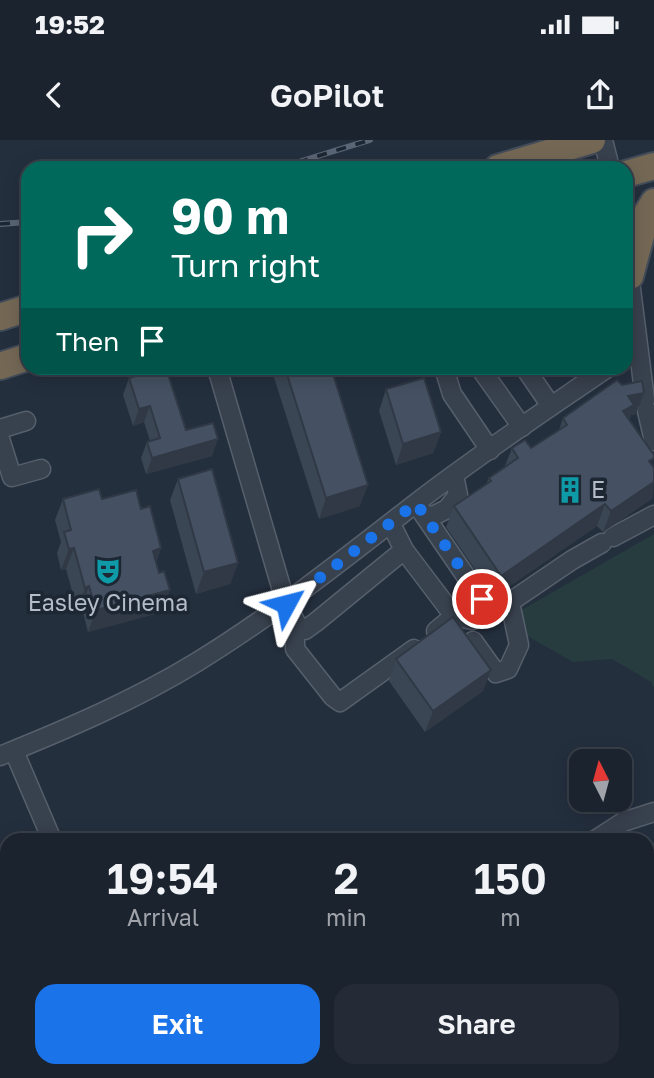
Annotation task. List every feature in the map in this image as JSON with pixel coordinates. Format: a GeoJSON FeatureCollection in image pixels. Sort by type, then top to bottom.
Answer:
{"type":"FeatureCollection","features":[{"type":"Feature","properties":{"kind":"highway"},"geometry":{"type":"LineString","coordinates":[[522,161],[592,140]]}},
{"type":"Feature","properties":{"kind":"highway"},"geometry":{"type":"LineString","coordinates":[[633,172],[654,166]]}},
{"type":"Feature","properties":{"kind":"highway"},"geometry":{"type":"LineString","coordinates":[[633,251],[647,213],[654,202]]}},
{"type":"Feature","properties":{"kind":"highway"},"geometry":{"type":"LineString","coordinates":[[0,317],[21,310]]}},
{"type":"Feature","properties":{"kind":"highway"},"geometry":{"type":"LineString","coordinates":[[0,366],[21,359]]}},
{"type":"Feature","properties":{"kind":"street"},"geometry":{"type":"LineString","coordinates":[[603,140],[608,161]]}},
{"type":"Feature","properties":{"kind":"street"},"geometry":{"type":"LineString","coordinates":[[633,355],[654,441]]}},
{"type":"Feature","properties":{"kind":"street"},"geometry":{"type":"LineString","coordinates":[[219,375],[286,604],[300,630]]}},
{"type":"Feature","properties":{"kind":"street"},"geometry":{"type":"LineString","coordinates":[[446,375],[452,394],[490,450]]}},
{"type":"Feature","properties":{"kind":"street"},"geometry":{"type":"LineString","coordinates":[[485,375],[522,427]]}},
{"type":"Feature","properties":{"kind":"street"},"geometry":{"type":"LineString","coordinates":[[530,375],[551,406]]}},
{"type":"Feature","properties":{"kind":"street"},"geometry":{"type":"LineString","coordinates":[[48,833],[7,754],[102,712],[194,664],[286,604],[391,524],[420,509],[454,475],[551,406],[581,375]]}},
{"type":"Feature","properties":{"kind":"street"},"geometry":{"type":"LineString","coordinates":[[0,429],[26,421]]}},
{"type":"Feature","properties":{"kind":"street"},"geometry":{"type":"LineString","coordinates":[[0,439],[12,477],[41,469]]}},
{"type":"Feature","properties":{"kind":"street"},"geometry":{"type":"LineString","coordinates":[[391,524],[404,550],[496,673],[508,669],[519,645],[500,607],[420,509]]}},
{"type":"Feature","properties":{"kind":"street"},"geometry":{"type":"LineString","coordinates":[[454,616],[472,620],[487,615],[562,566],[654,515]]}},
{"type":"Feature","properties":{"kind":"street"},"geometry":{"type":"LineString","coordinates":[[404,550],[316,622],[305,630],[300,630],[295,636],[295,649],[340,702],[454,616]]}},
{"type":"Feature","properties":{"kind":"street"},"geometry":{"type":"LineString","coordinates":[[611,833],[646,814],[654,803]]}},
{"type":"Feature","properties":{"kind":"green space"},"geometry":{"type":"Polygon","coordinates":[[[654,534],[654,688],[651,682],[612,659],[573,662],[527,636],[518,612],[654,534]]]}},
{"type":"Feature","properties":{"kind":"building"},"geometry":{"type":"Polygon","coordinates":[[[139,375],[168,375],[186,430],[213,423],[218,439],[152,458],[147,442],[160,438],[150,406],[139,409],[129,378],[139,375]]]}},
{"type":"Feature","properties":{"kind":"building"},"geometry":{"type":"Polygon","coordinates":[[[287,375],[333,375],[368,485],[326,498],[287,375]]]}},
{"type":"Feature","properties":{"kind":"building"},"geometry":{"type":"Polygon","coordinates":[[[424,378],[441,432],[403,444],[386,389],[424,378]]]}},
{"type":"Feature","properties":{"kind":"building","name":"E"},"geometry":{"type":"Polygon","coordinates":[[[617,380],[622,385],[642,381],[644,393],[628,396],[634,405],[623,411],[654,455],[649,461],[654,468],[654,482],[611,511],[605,504],[501,576],[454,506],[491,481],[489,478],[518,458],[512,448],[525,440],[531,448],[567,425],[563,418],[617,380]]]}},
{"type":"Feature","properties":{"kind":"building"},"geometry":{"type":"Polygon","coordinates":[[[212,469],[238,563],[204,572],[178,479],[212,469]]]}},
{"type":"Feature","properties":{"kind":"building","name":"Easley Cinema"},"geometry":{"type":"Polygon","coordinates":[[[99,489],[102,499],[136,490],[141,509],[150,506],[161,548],[153,551],[159,573],[164,571],[170,590],[96,610],[89,586],[85,588],[74,548],[69,549],[64,532],[71,530],[63,499],[99,489]]]}},
{"type":"Feature","properties":{"kind":"building"},"geometry":{"type":"Polygon","coordinates":[[[453,617],[491,670],[433,711],[396,659],[453,617]]]}},
{"type":"Feature","properties":{"kind":"railway"},"geometry":{"type":"LineString","coordinates":[[302,161],[370,140]]}},
{"type":"Feature","properties":{"kind":"railway"},"geometry":{"type":"LineString","coordinates":[[0,224],[21,222]]}},
{"type":"Feature","properties":{"kind":"place","name":"E"},"geometry":{"type":"Point","coordinates":[570,490]}},
{"type":"Feature","properties":{"kind":"place","name":"Easley Cinema"},"geometry":{"type":"Point","coordinates":[108,571]}},
{"type":"Feature","properties":{"kind":"route"},"geometry":{"type":"LineString","coordinates":[[286,604],[416,503],[482,599]]}}]}
